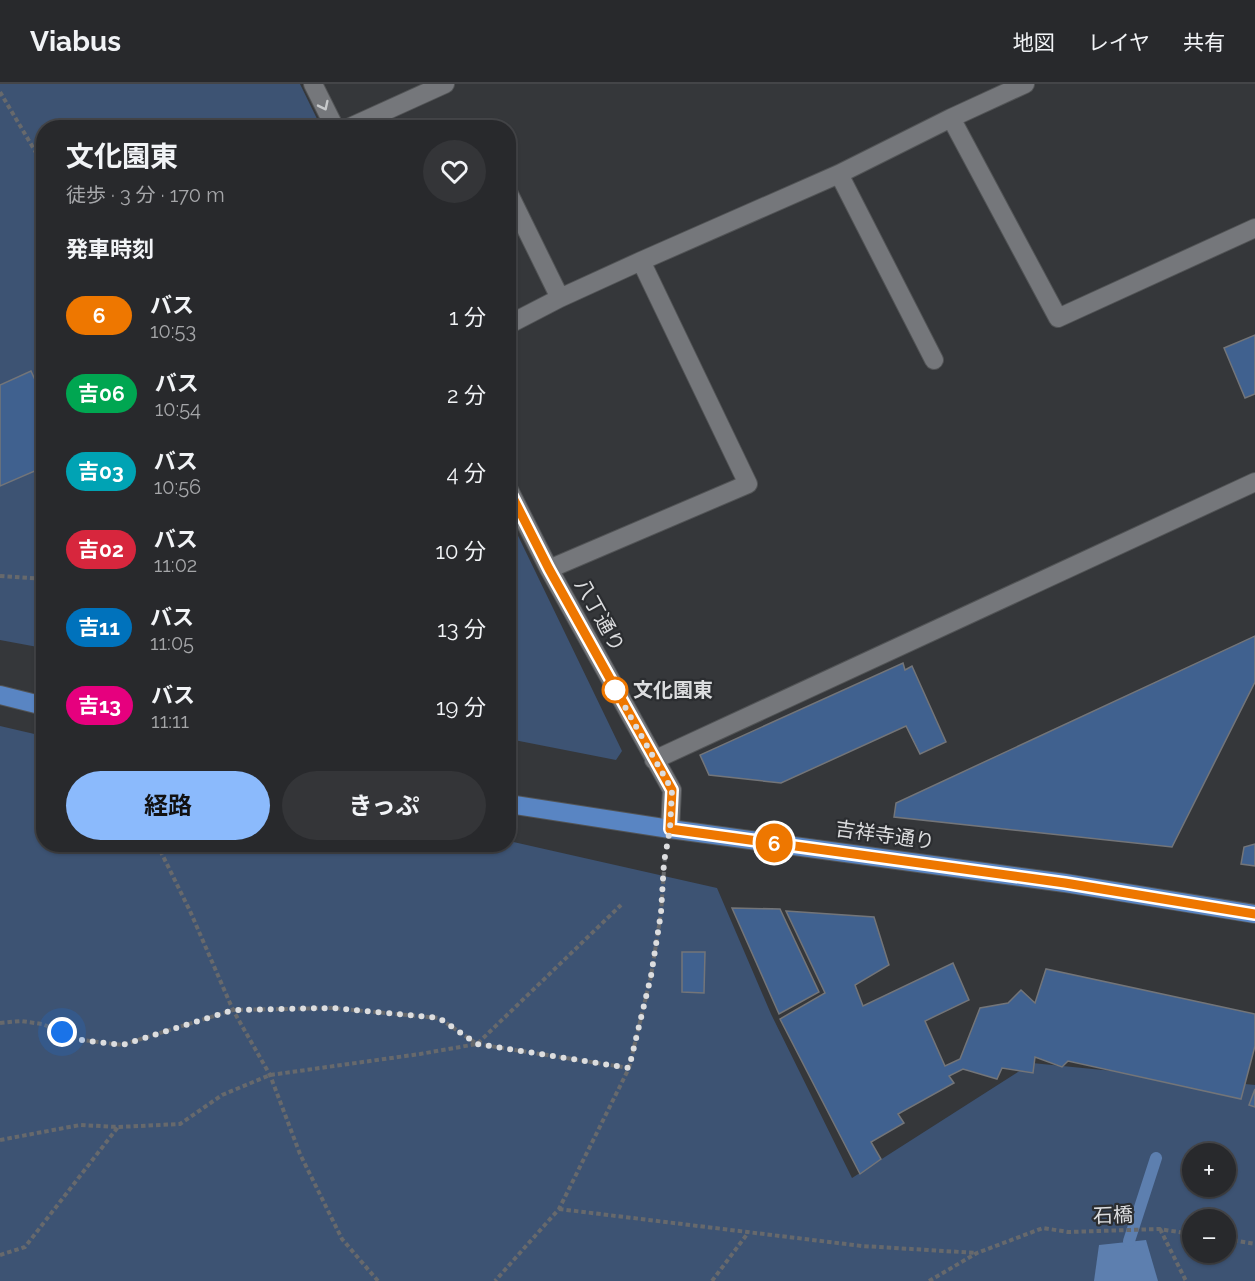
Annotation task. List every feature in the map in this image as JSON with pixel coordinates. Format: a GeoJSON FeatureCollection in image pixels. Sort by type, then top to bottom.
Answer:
{"type":"FeatureCollection","features":[{"type":"Feature","properties":{"kind":"main road"},"geometry":{"type":"LineString","coordinates":[[0,695],[36,703]]}},
{"type":"Feature","properties":{"kind":"main road","name":"吉祥寺通り"},"geometry":{"type":"LineString","coordinates":[[516,805],[670,829],[1065,883],[1255,914]]}},
{"type":"Feature","properties":{"kind":"street"},"geometry":{"type":"LineString","coordinates":[[313,84],[331,120]]}},
{"type":"Feature","properties":{"kind":"street"},"geometry":{"type":"LineString","coordinates":[[366,120],[445,84]]}},
{"type":"Feature","properties":{"kind":"street"},"geometry":{"type":"LineString","coordinates":[[516,321],[641,261],[839,174],[1025,84]]}},
{"type":"Feature","properties":{"kind":"street"},"geometry":{"type":"LineString","coordinates":[[951,118],[1058,318],[1255,228]]}},
{"type":"Feature","properties":{"kind":"street"},"geometry":{"type":"LineString","coordinates":[[839,174],[934,360]]}},
{"type":"Feature","properties":{"kind":"street"},"geometry":{"type":"LineString","coordinates":[[516,208],[561,298]]}},
{"type":"Feature","properties":{"kind":"street"},"geometry":{"type":"LineString","coordinates":[[549,569],[748,484],[641,261]]}},
{"type":"Feature","properties":{"kind":"street"},"geometry":{"type":"LineString","coordinates":[[654,760],[1255,482]]}},
{"type":"Feature","properties":{"kind":"street","name":"八丁通り"},"geometry":{"type":"LineString","coordinates":[[516,504],[549,569],[672,790],[670,829]]}},
{"type":"Feature","properties":{"kind":"path"},"geometry":{"type":"LineString","coordinates":[[0,92],[36,153]]}},
{"type":"Feature","properties":{"kind":"path"},"geometry":{"type":"LineString","coordinates":[[0,576],[36,578]]}},
{"type":"Feature","properties":{"kind":"path"},"geometry":{"type":"LineString","coordinates":[[495,1281],[559,1209],[629,1068],[651,976],[661,913],[664,862],[670,829]]}},
{"type":"Feature","properties":{"kind":"path"},"geometry":{"type":"LineString","coordinates":[[161,852],[190,911],[233,1010],[270,1075],[300,1154],[342,1239],[378,1281]]}},
{"type":"Feature","properties":{"kind":"path"},"geometry":{"type":"LineString","coordinates":[[477,1044],[621,905]]}},
{"type":"Feature","properties":{"kind":"path"},"geometry":{"type":"LineString","coordinates":[[0,1023],[21,1021],[42,1024],[81,1040],[122,1045],[233,1010],[332,1008],[439,1018],[477,1044]]}},
{"type":"Feature","properties":{"kind":"path"},"geometry":{"type":"LineString","coordinates":[[0,1140],[80,1125],[118,1127],[180,1124],[222,1095],[270,1075],[477,1044],[629,1068]]}},
{"type":"Feature","properties":{"kind":"path"},"geometry":{"type":"LineString","coordinates":[[0,1255],[25,1247],[118,1127]]}},
{"type":"Feature","properties":{"kind":"path"},"geometry":{"type":"LineString","coordinates":[[559,1209],[862,1246],[977,1253]]}},
{"type":"Feature","properties":{"kind":"path","name":"石橋"},"geometry":{"type":"LineString","coordinates":[[977,1253],[1043,1228],[1068,1232],[1159,1229],[1182,1232]]}},
{"type":"Feature","properties":{"kind":"path"},"geometry":{"type":"LineString","coordinates":[[1159,1229],[1186,1281]]}},
{"type":"Feature","properties":{"kind":"path"},"geometry":{"type":"LineString","coordinates":[[712,1281],[748,1232]]}},
{"type":"Feature","properties":{"kind":"path"},"geometry":{"type":"LineString","coordinates":[[1236,1241],[1255,1244]]}},
{"type":"Feature","properties":{"kind":"path"},"geometry":{"type":"LineString","coordinates":[[929,1281],[977,1253]]}},
{"type":"Feature","properties":{"kind":"shaded area"},"geometry":{"type":"Polygon","coordinates":[[[0,84],[300,84],[318,120],[36,120],[36,647],[0,640],[0,84]]]}},
{"type":"Feature","properties":{"kind":"shaded area"},"geometry":{"type":"Polygon","coordinates":[[[516,532],[622,751],[616,760],[516,740],[516,532]]]}},
{"type":"Feature","properties":{"kind":"shaded area"},"geometry":{"type":"Polygon","coordinates":[[[0,726],[36,734],[36,852],[516,852],[516,843],[717,888],[771,1014],[852,1178],[1032,1063],[1255,1085],[1255,1281],[0,1281],[0,726]]]}},
{"type":"Feature","properties":{"kind":"shaded area"},"geometry":{"type":"Polygon","coordinates":[[[1146,1240],[1158,1281],[1094,1281],[1099,1245],[1146,1240]]]}},
{"type":"Feature","properties":{"kind":"building"},"geometry":{"type":"Polygon","coordinates":[[[1255,335],[1255,394],[1245,398],[1224,348],[1255,335]]]}},
{"type":"Feature","properties":{"kind":"building"},"geometry":{"type":"Polygon","coordinates":[[[31,371],[36,382],[36,470],[0,486],[0,385],[31,371]]]}},
{"type":"Feature","properties":{"kind":"building"},"geometry":{"type":"Polygon","coordinates":[[[1255,636],[1255,682],[1172,847],[894,817],[896,803],[1255,636]]]}},
{"type":"Feature","properties":{"kind":"building"},"geometry":{"type":"Polygon","coordinates":[[[903,663],[905,670],[912,666],[946,742],[920,754],[906,726],[781,783],[709,775],[700,755],[903,663]]]}},
{"type":"Feature","properties":{"kind":"building"},"geometry":{"type":"Polygon","coordinates":[[[1255,844],[1255,866],[1241,864],[1244,847],[1255,844]]]}},
{"type":"Feature","properties":{"kind":"building"},"geometry":{"type":"Polygon","coordinates":[[[732,908],[780,909],[819,992],[779,1014],[732,908]]]}},
{"type":"Feature","properties":{"kind":"building"},"geometry":{"type":"Polygon","coordinates":[[[786,911],[874,917],[889,965],[855,985],[863,1006],[953,963],[969,1000],[925,1021],[945,1066],[960,1059],[980,1008],[1008,1003],[1021,990],[1035,1003],[1046,969],[1255,1014],[1255,1046],[1241,1099],[1068,1061],[1062,1067],[1035,1057],[1033,1073],[1002,1068],[997,1079],[963,1069],[949,1076],[954,1083],[898,1114],[904,1123],[871,1142],[881,1159],[860,1174],[780,1019],[825,993],[786,911]]]}},
{"type":"Feature","properties":{"kind":"building"},"geometry":{"type":"Polygon","coordinates":[[[682,952],[705,952],[704,993],[682,992],[682,952]]]}},
{"type":"Feature","properties":{"kind":"building"},"geometry":{"type":"Polygon","coordinates":[[[1255,1089],[1255,1107],[1249,1105],[1255,1089]]]}},
{"type":"Feature","properties":{"kind":"waterway"},"geometry":{"type":"LineString","coordinates":[[1129,1241],[1156,1158]]}},
{"type":"Feature","properties":{"kind":"bus line","name":"6"},"geometry":{"type":"LineString","coordinates":[[516,504],[549,569],[672,790],[670,829],[1065,883],[1255,914]]}},
{"type":"Feature","properties":{"kind":"place","name":"文化園東"},"geometry":{"type":"Point","coordinates":[615,690]}},
{"type":"Feature","properties":{"kind":"route"},"geometry":{"type":"LineString","coordinates":[[62,1032],[81,1040],[122,1045],[233,1010],[332,1008],[439,1018],[477,1044],[629,1068],[651,976],[661,913],[672,790],[612,684],[615,690]]}}]}
